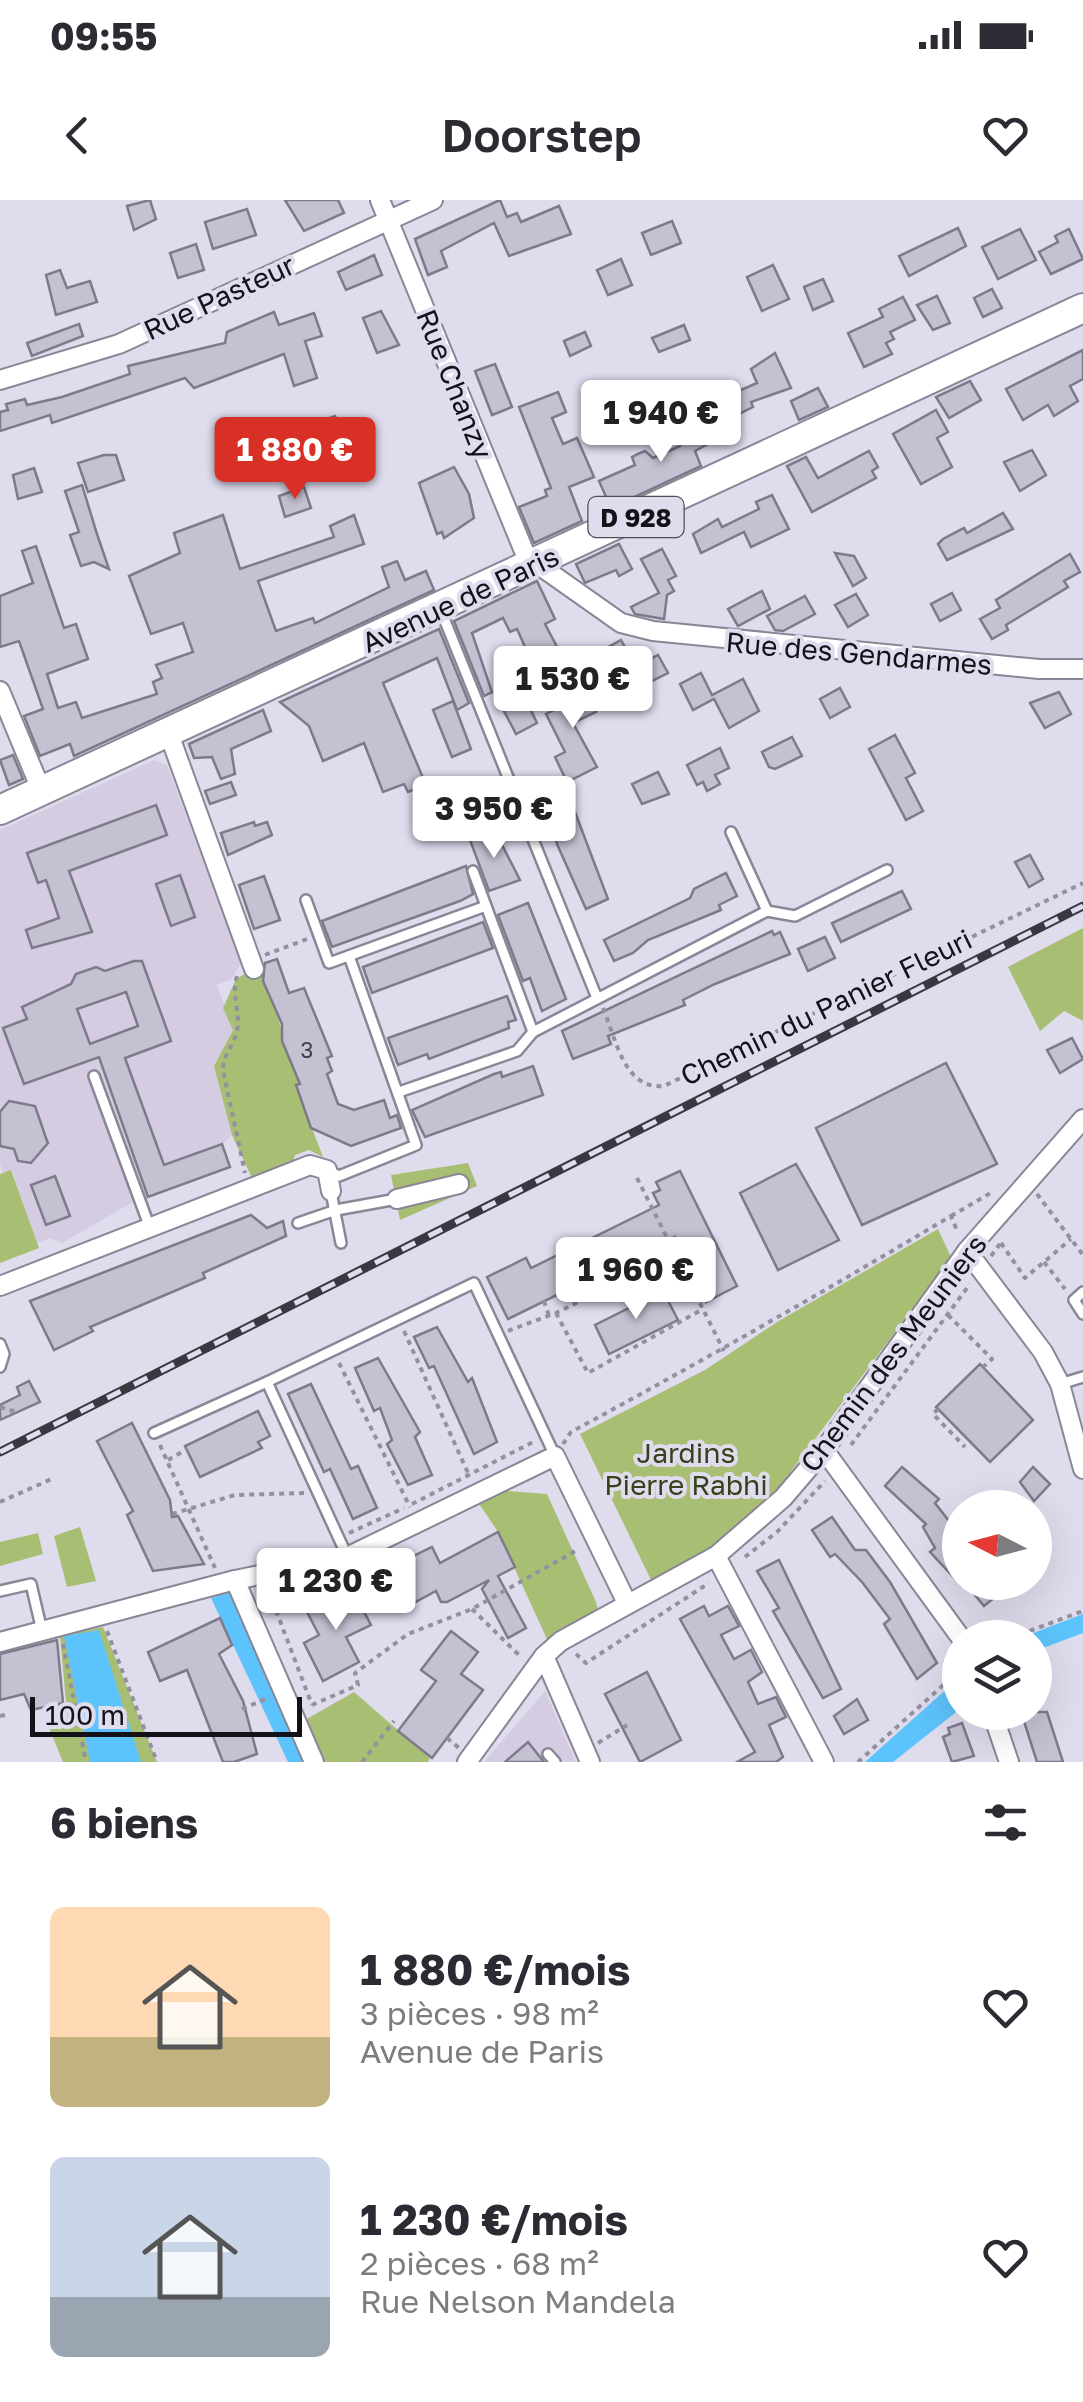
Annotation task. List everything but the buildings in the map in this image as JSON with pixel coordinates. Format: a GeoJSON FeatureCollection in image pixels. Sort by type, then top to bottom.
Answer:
{"type":"FeatureCollection","features":[{"type":"Feature","properties":{"kind":"main road","name":"Avenue de Paris"},"geometry":{"type":"LineString","coordinates":[[0,810],[173,746],[439,608],[1083,308]]}},
{"type":"Feature","properties":{"kind":"street","name":"Rue Chanzy"},"geometry":{"type":"LineString","coordinates":[[380,200],[523,551],[536,563]]}},
{"type":"Feature","properties":{"kind":"street","name":"Rue Pasteur"},"geometry":{"type":"LineString","coordinates":[[0,380],[118,344],[433,200]]}},
{"type":"Feature","properties":{"kind":"street","name":"Rue des Gendarmes"},"geometry":{"type":"LineString","coordinates":[[536,563],[621,623],[653,631],[1039,669],[1083,669]]}},
{"type":"Feature","properties":{"kind":"street"},"geometry":{"type":"LineString","coordinates":[[0,691],[42,792]]}},
{"type":"Feature","properties":{"kind":"street"},"geometry":{"type":"LineString","coordinates":[[173,746],[252,964]]}},
{"type":"Feature","properties":{"kind":"street","name":"Chemin des Meuniers"},"geometry":{"type":"LineString","coordinates":[[467,1762],[539,1663],[561,1641],[716,1556],[783,1498],[824,1450],[967,1251],[1083,1119]]}},
{"type":"Feature","properties":{"kind":"street"},"geometry":{"type":"LineString","coordinates":[[0,1286],[314,1163],[330,1191]]}},
{"type":"Feature","properties":{"kind":"street"},"geometry":{"type":"LineString","coordinates":[[397,1199],[459,1184]]}},
{"type":"Feature","properties":{"kind":"street"},"geometry":{"type":"LineString","coordinates":[[967,1251],[1024,1325],[1060,1384],[1077,1422],[1083,1469]]}},
{"type":"Feature","properties":{"kind":"street"},"geometry":{"type":"LineString","coordinates":[[824,1450],[948,1620]]}},
{"type":"Feature","properties":{"kind":"street"},"geometry":{"type":"LineString","coordinates":[[0,1642],[235,1580],[347,1556],[413,1512],[473,1483],[555,1456],[627,1603]]}},
{"type":"Feature","properties":{"kind":"street"},"geometry":{"type":"LineString","coordinates":[[716,1556],[824,1762]]}},
{"type":"Feature","properties":{"kind":"street"},"geometry":{"type":"LineString","coordinates":[[235,1580],[314,1762]]}},
{"type":"Feature","properties":{"kind":"street"},"geometry":{"type":"LineString","coordinates":[[539,1663],[588,1757]]}},
{"type":"Feature","properties":{"kind":"street"},"geometry":{"type":"LineString","coordinates":[[998,1730],[1010,1762]]}},
{"type":"Feature","properties":{"kind":"lane"},"geometry":{"type":"LineString","coordinates":[[439,608],[598,998]]}},
{"type":"Feature","properties":{"kind":"lane"},"geometry":{"type":"LineString","coordinates":[[732,832],[767,911]]}},
{"type":"Feature","properties":{"kind":"lane"},"geometry":{"type":"LineString","coordinates":[[473,870],[533,1032]]}},
{"type":"Feature","properties":{"kind":"lane"},"geometry":{"type":"LineString","coordinates":[[399,1092],[517,1052],[533,1032],[767,911],[795,916],[887,870]]}},
{"type":"Feature","properties":{"kind":"lane"},"geometry":{"type":"LineString","coordinates":[[306,900],[328,964],[486,906]]}},
{"type":"Feature","properties":{"kind":"lane"},"geometry":{"type":"LineString","coordinates":[[314,1163],[340,1176],[416,1145],[350,956]]}},
{"type":"Feature","properties":{"kind":"lane"},"geometry":{"type":"LineString","coordinates":[[94,1076],[150,1228]]}},
{"type":"Feature","properties":{"kind":"lane"},"geometry":{"type":"LineString","coordinates":[[330,1191],[341,1243]]}},
{"type":"Feature","properties":{"kind":"lane"},"geometry":{"type":"LineString","coordinates":[[298,1223],[336,1210],[397,1199]]}},
{"type":"Feature","properties":{"kind":"lane"},"geometry":{"type":"LineString","coordinates":[[154,1433],[400,1322],[474,1283],[555,1456]]}},
{"type":"Feature","properties":{"kind":"lane"},"geometry":{"type":"LineString","coordinates":[[1083,1292],[1074,1300],[1083,1314]]}},
{"type":"Feature","properties":{"kind":"lane"},"geometry":{"type":"LineString","coordinates":[[0,1344],[4,1354],[0,1367]]}},
{"type":"Feature","properties":{"kind":"lane"},"geometry":{"type":"LineString","coordinates":[[1060,1384],[1083,1377]]}},
{"type":"Feature","properties":{"kind":"lane"},"geometry":{"type":"LineString","coordinates":[[267,1382],[347,1556]]}},
{"type":"Feature","properties":{"kind":"lane"},"geometry":{"type":"LineString","coordinates":[[0,1592],[31,1584],[51,1628]]}},
{"type":"Feature","properties":{"kind":"path","name":"Chemin du Panier Fleuri"},"geometry":{"type":"LineString","coordinates":[[604,1013],[632,1078],[648,1087],[664,1086],[1083,883]]}},
{"type":"Feature","properties":{"kind":"path"},"geometry":{"type":"LineString","coordinates":[[250,1187],[239,1158],[238,1127],[223,1070],[223,1060],[236,1035],[236,979],[252,964],[318,935]]}},
{"type":"Feature","properties":{"kind":"path"},"geometry":{"type":"LineString","coordinates":[[637,1178],[724,1351]]}},
{"type":"Feature","properties":{"kind":"path"},"geometry":{"type":"LineString","coordinates":[[1037,1194],[1083,1256]]}},
{"type":"Feature","properties":{"kind":"path"},"geometry":{"type":"LineString","coordinates":[[338,1538],[413,1512],[473,1483],[546,1437],[571,1432],[724,1351],[791,1306],[950,1216],[967,1251]]}},
{"type":"Feature","properties":{"kind":"path"},"geometry":{"type":"LineString","coordinates":[[1001,1242],[1025,1278],[1071,1239]]}},
{"type":"Feature","properties":{"kind":"path"},"geometry":{"type":"LineString","coordinates":[[498,1334],[556,1313],[674,1255]]}},
{"type":"Feature","properties":{"kind":"path"},"geometry":{"type":"LineString","coordinates":[[1044,1262],[1074,1300]]}},
{"type":"Feature","properties":{"kind":"path"},"geometry":{"type":"LineString","coordinates":[[621,1264],[627,1278]]}},
{"type":"Feature","properties":{"kind":"path"},"geometry":{"type":"LineString","coordinates":[[582,1283],[589,1297]]}},
{"type":"Feature","properties":{"kind":"path"},"geometry":{"type":"LineString","coordinates":[[544,1302],[549,1316]]}},
{"type":"Feature","properties":{"kind":"path"},"geometry":{"type":"LineString","coordinates":[[556,1313],[588,1372],[703,1309]]}},
{"type":"Feature","properties":{"kind":"path"},"geometry":{"type":"LineString","coordinates":[[948,1314],[992,1359],[982,1367]]}},
{"type":"Feature","properties":{"kind":"path"},"geometry":{"type":"LineString","coordinates":[[400,1322],[473,1483]]}},
{"type":"Feature","properties":{"kind":"path"},"geometry":{"type":"LineString","coordinates":[[334,1352],[413,1512]]}},
{"type":"Feature","properties":{"kind":"path"},"geometry":{"type":"LineString","coordinates":[[0,1407],[16,1412]]}},
{"type":"Feature","properties":{"kind":"path"},"geometry":{"type":"LineString","coordinates":[[938,1409],[934,1414],[965,1446]]}},
{"type":"Feature","properties":{"kind":"path"},"geometry":{"type":"LineString","coordinates":[[555,1456],[571,1432]]}},
{"type":"Feature","properties":{"kind":"path"},"geometry":{"type":"LineString","coordinates":[[154,1433],[217,1572]]}},
{"type":"Feature","properties":{"kind":"path"},"geometry":{"type":"LineString","coordinates":[[168,1460],[186,1449]]}},
{"type":"Feature","properties":{"kind":"path"},"geometry":{"type":"LineString","coordinates":[[0,1502],[54,1478]]}},
{"type":"Feature","properties":{"kind":"path"},"geometry":{"type":"LineString","coordinates":[[172,1514],[235,1495],[316,1492]]}},
{"type":"Feature","properties":{"kind":"path"},"geometry":{"type":"LineString","coordinates":[[292,1712],[358,1686],[355,1674],[408,1634],[472,1609],[596,1539]]}},
{"type":"Feature","properties":{"kind":"path"},"geometry":{"type":"LineString","coordinates":[[262,1574],[312,1705]]}},
{"type":"Feature","properties":{"kind":"path"},"geometry":{"type":"LineString","coordinates":[[472,1609],[539,1663]]}},
{"type":"Feature","properties":{"kind":"path"},"geometry":{"type":"LineString","coordinates":[[1052,1623],[1083,1611]]}},
{"type":"Feature","properties":{"kind":"path"},"geometry":{"type":"LineString","coordinates":[[102,1615],[157,1762]]}},
{"type":"Feature","properties":{"kind":"path"},"geometry":{"type":"LineString","coordinates":[[51,1628],[86,1762]]}},
{"type":"Feature","properties":{"kind":"path"},"geometry":{"type":"LineString","coordinates":[[858,1762],[942,1686]]}},
{"type":"Feature","properties":{"kind":"path"},"geometry":{"type":"LineString","coordinates":[[242,1709],[284,1692]]}},
{"type":"Feature","properties":{"kind":"path"},"geometry":{"type":"LineString","coordinates":[[362,1762],[394,1721]]}},
{"type":"Feature","properties":{"kind":"path"},"geometry":{"type":"LineString","coordinates":[[588,1757],[626,1725]]}},
{"type":"Feature","properties":{"kind":"shaded area"},"geometry":{"type":"Polygon","coordinates":[[[154,760],[167,765],[241,962],[232,979],[217,985],[233,1029],[214,1066],[231,1121],[232,1135],[222,1144],[230,1167],[131,1203],[62,1243],[50,1238],[37,1243],[12,1171],[3,1173],[0,1164],[0,830],[154,760]]]}},
{"type":"Feature","properties":{"kind":"shaded area"},"geometry":{"type":"Polygon","coordinates":[[[545,1691],[576,1762],[484,1762],[545,1691]]]}},
{"type":"Feature","properties":{"kind":"green space"},"geometry":{"type":"Polygon","coordinates":[[[1083,928],[1083,1021],[1064,1011],[1040,1031],[1008,967],[1083,928]]]}},
{"type":"Feature","properties":{"kind":"green space"},"geometry":{"type":"Polygon","coordinates":[[[260,965],[300,1084],[296,1086],[323,1157],[309,1150],[295,1155],[293,1163],[251,1176],[232,1135],[214,1066],[233,1030],[223,1008],[236,979],[260,965]]]}},
{"type":"Feature","properties":{"kind":"green space"},"geometry":{"type":"Polygon","coordinates":[[[468,1163],[477,1186],[400,1220],[391,1175],[468,1163]]]}},
{"type":"Feature","properties":{"kind":"green space"},"geometry":{"type":"Polygon","coordinates":[[[11,1170],[39,1248],[0,1263],[0,1174],[11,1170]]]}},
{"type":"Feature","properties":{"kind":"green space","name":"Jardins Pierre Rabhi"},"geometry":{"type":"Polygon","coordinates":[[[938,1229],[951,1257],[771,1498],[712,1550],[652,1582],[580,1434],[705,1370],[777,1322],[938,1229]]]}},
{"type":"Feature","properties":{"kind":"green space"},"geometry":{"type":"Polygon","coordinates":[[[483,1489],[547,1494],[596,1602],[599,1613],[551,1648],[498,1532],[474,1496],[483,1489]]]}},
{"type":"Feature","properties":{"kind":"green space"},"geometry":{"type":"Polygon","coordinates":[[[80,1527],[96,1581],[67,1587],[54,1536],[80,1527]]]}},
{"type":"Feature","properties":{"kind":"green space"},"geometry":{"type":"Polygon","coordinates":[[[38,1533],[43,1554],[0,1566],[0,1542],[38,1533]]]}},
{"type":"Feature","properties":{"kind":"green space"},"geometry":{"type":"Polygon","coordinates":[[[103,1627],[157,1762],[63,1762],[50,1730],[52,1707],[66,1703],[60,1636],[103,1627]]]}},
{"type":"Feature","properties":{"kind":"green space"},"geometry":{"type":"Polygon","coordinates":[[[354,1692],[430,1758],[428,1762],[323,1762],[305,1720],[354,1692]]]}},
{"type":"Feature","properties":{"kind":"water"},"geometry":{"type":"Polygon","coordinates":[[[230,1592],[305,1762],[288,1762],[211,1598],[230,1592]]]}},
{"type":"Feature","properties":{"kind":"water"},"geometry":{"type":"Polygon","coordinates":[[[1083,1614],[1083,1633],[1052,1645],[1052,1626],[1083,1614]]]}},
{"type":"Feature","properties":{"kind":"water"},"geometry":{"type":"Polygon","coordinates":[[[99,1630],[141,1762],[90,1762],[64,1636],[99,1630]]]}},
{"type":"Feature","properties":{"kind":"water"},"geometry":{"type":"Polygon","coordinates":[[[942,1693],[942,1723],[893,1762],[865,1762],[942,1693]]]}},
{"type":"Feature","properties":{"kind":"railway"},"geometry":{"type":"LineString","coordinates":[[0,1452],[1083,906]]}}]}
